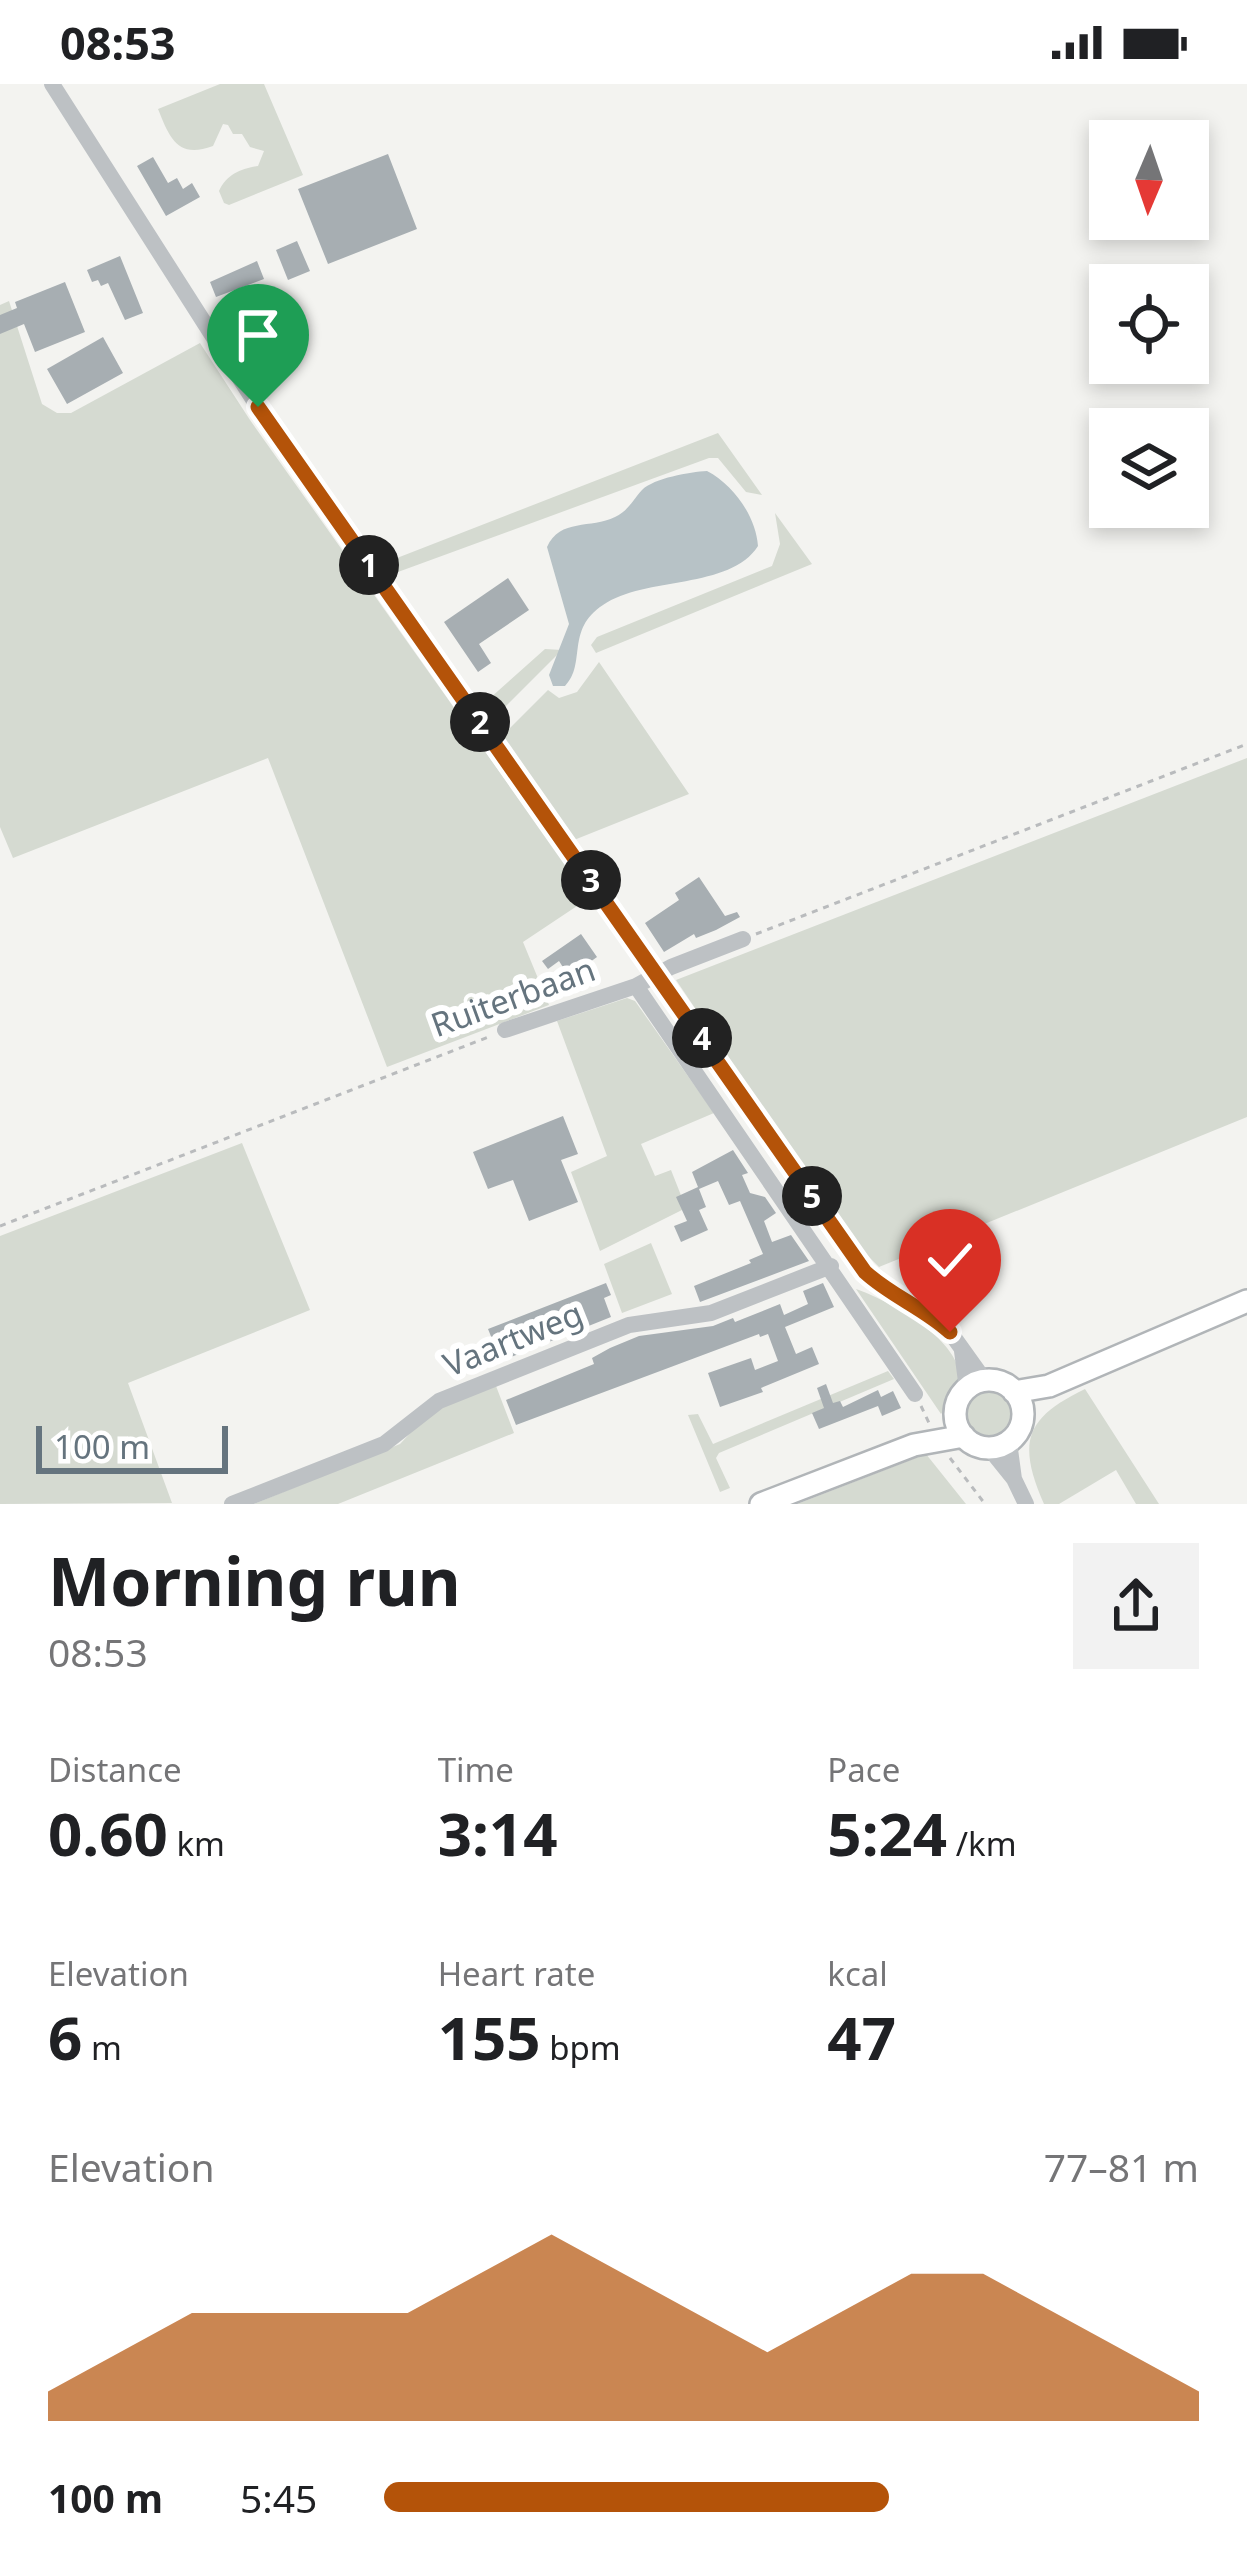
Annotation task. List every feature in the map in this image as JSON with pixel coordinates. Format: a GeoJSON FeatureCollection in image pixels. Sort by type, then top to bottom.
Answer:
{"type":"FeatureCollection","features":[{"type":"Feature","properties":{"kind":"main road"},"geometry":{"type":"LineString","coordinates":[[1018,1401],[1247,1300]]}},
{"type":"Feature","properties":{"kind":"main road"},"geometry":{"type":"LineString","coordinates":[[761,1504],[960,1426],[999,1445],[1020,1428],[1018,1401],[1001,1383],[976,1385],[956,1406],[960,1426]]}},
{"type":"Feature","properties":{"kind":"street"},"geometry":{"type":"LineString","coordinates":[[52,84],[258,407],[847,1247],[881,1288],[931,1315],[950,1332],[976,1385]]}},
{"type":"Feature","properties":{"kind":"street","name":"Ruiterbaan"},"geometry":{"type":"LineString","coordinates":[[505,1030],[636,986],[743,939]]}},
{"type":"Feature","properties":{"kind":"street"},"geometry":{"type":"LineString","coordinates":[[636,986],[915,1394]]}},
{"type":"Feature","properties":{"kind":"street","name":"Vaartweg"},"geometry":{"type":"LineString","coordinates":[[232,1504],[384,1444],[439,1401],[629,1325],[711,1313],[829,1263],[847,1247]]}},
{"type":"Feature","properties":{"kind":"street"},"geometry":{"type":"LineString","coordinates":[[999,1445],[1026,1504]]}},
{"type":"Feature","properties":{"kind":"path"},"geometry":{"type":"LineString","coordinates":[[743,939],[1247,744]]}},
{"type":"Feature","properties":{"kind":"path","name":"Ruiterbaan"},"geometry":{"type":"LineString","coordinates":[[0,1226],[505,1030]]}},
{"type":"Feature","properties":{"kind":"shaded area"},"geometry":{"type":"Polygon","coordinates":[[[220,84],[264,84],[303,175],[224,203],[219,191],[222,185],[235,173],[258,166],[264,151],[250,147],[242,134],[233,134],[223,124],[213,146],[183,148],[171,137],[158,109],[220,84]]]}},
{"type":"Feature","properties":{"kind":"shaded area"},"geometry":{"type":"Polygon","coordinates":[[[9,301],[42,404],[57,413],[71,413],[200,343],[589,898],[523,942],[549,1005],[387,1067],[268,758],[13,858],[0,827],[0,305],[9,301]]]}},
{"type":"Feature","properties":{"kind":"shaded area"},"geometry":{"type":"Polygon","coordinates":[[[718,433],[762,495],[746,492],[718,458],[709,458],[387,576],[379,565],[718,433]]]}},
{"type":"Feature","properties":{"kind":"shaded area"},"geometry":{"type":"Polygon","coordinates":[[[707,471],[742,503],[758,546],[728,570],[641,590],[603,605],[584,625],[571,677],[565,686],[553,686],[549,675],[569,624],[547,547],[553,538],[568,528],[615,517],[655,482],[707,471]]]}},
{"type":"Feature","properties":{"kind":"shaded area"},"geometry":{"type":"Polygon","coordinates":[[[775,513],[812,564],[596,653],[591,645],[597,637],[772,566],[780,544],[775,513]]]}},
{"type":"Feature","properties":{"kind":"shaded area"},"geometry":{"type":"Polygon","coordinates":[[[545,649],[562,650],[490,722],[480,707],[545,649]]]}},
{"type":"Feature","properties":{"kind":"shaded area"},"geometry":{"type":"Polygon","coordinates":[[[599,662],[689,794],[574,840],[501,737],[548,690],[559,698],[577,692],[599,662]]]}},
{"type":"Feature","properties":{"kind":"shaded area"},"geometry":{"type":"Polygon","coordinates":[[[1247,758],[1247,1117],[879,1267],[850,1238],[676,980],[1247,758]]]}},
{"type":"Feature","properties":{"kind":"shaded area"},"geometry":{"type":"Polygon","coordinates":[[[627,998],[635,1001],[714,1113],[641,1144],[655,1176],[671,1170],[686,1208],[600,1251],[571,1172],[607,1156],[557,1021],[627,998]]]}},
{"type":"Feature","properties":{"kind":"shaded area"},"geometry":{"type":"Polygon","coordinates":[[[242,1143],[310,1310],[128,1383],[172,1503],[0,1504],[0,1236],[242,1143]]]}},
{"type":"Feature","properties":{"kind":"shaded area"},"geometry":{"type":"Polygon","coordinates":[[[651,1243],[672,1294],[622,1313],[604,1264],[651,1243]]]}},
{"type":"Feature","properties":{"kind":"shaded area"},"geometry":{"type":"Polygon","coordinates":[[[856,1289],[907,1314],[953,1357],[960,1373],[958,1390],[941,1414],[856,1289]]]}},
{"type":"Feature","properties":{"kind":"shaded area"},"geometry":{"type":"Polygon","coordinates":[[[888,1371],[894,1379],[719,1453],[716,1458],[730,1488],[720,1492],[688,1415],[698,1414],[713,1444],[888,1371]]]}},
{"type":"Feature","properties":{"kind":"shaded area"},"geometry":{"type":"Polygon","coordinates":[[[496,1386],[514,1433],[338,1504],[254,1504],[400,1444],[431,1411],[496,1386]]]}},
{"type":"Feature","properties":{"kind":"shaded area"},"geometry":{"type":"Polygon","coordinates":[[[1085,1389],[1159,1504],[1136,1504],[1116,1470],[1059,1504],[1044,1504],[1031,1464],[1032,1434],[1049,1410],[1085,1389]]]}},
{"type":"Feature","properties":{"kind":"shaded area"},"geometry":{"type":"Polygon","coordinates":[[[988,1392],[1005,1398],[1011,1415],[1005,1432],[988,1438],[971,1432],[965,1415],[971,1398],[988,1392]]]}},
{"type":"Feature","properties":{"kind":"shaded area"},"geometry":{"type":"Polygon","coordinates":[[[926,1454],[966,1504],[797,1504],[926,1454]]]}},
{"type":"Feature","properties":{"kind":"building"},"geometry":{"type":"Polygon","coordinates":[[[388,154],[417,229],[328,264],[298,189],[388,154]]]}},
{"type":"Feature","properties":{"kind":"building"},"geometry":{"type":"Polygon","coordinates":[[[153,157],[168,183],[177,178],[183,189],[192,183],[200,197],[166,216],[137,166],[153,157]]]}},
{"type":"Feature","properties":{"kind":"building"},"geometry":{"type":"Polygon","coordinates":[[[297,241],[310,271],[288,280],[276,250],[297,241]]]}},
{"type":"Feature","properties":{"kind":"building"},"geometry":{"type":"Polygon","coordinates":[[[120,256],[143,313],[125,320],[108,283],[92,282],[87,270],[120,256]]]}},
{"type":"Feature","properties":{"kind":"building"},"geometry":{"type":"Polygon","coordinates":[[[257,261],[264,279],[216,297],[210,282],[257,261]]]}},
{"type":"Feature","properties":{"kind":"building"},"geometry":{"type":"Polygon","coordinates":[[[65,282],[85,332],[35,352],[24,324],[0,334],[0,315],[17,308],[15,302],[65,282]]]}},
{"type":"Feature","properties":{"kind":"building"},"geometry":{"type":"Polygon","coordinates":[[[103,337],[123,373],[67,404],[47,369],[103,337]]]}},
{"type":"Feature","properties":{"kind":"building"},"geometry":{"type":"Polygon","coordinates":[[[508,578],[529,610],[479,644],[491,663],[478,672],[444,622],[508,578]]]}},
{"type":"Feature","properties":{"kind":"building"},"geometry":{"type":"Polygon","coordinates":[[[699,877],[725,916],[737,912],[740,917],[696,938],[694,934],[664,952],[645,923],[679,900],[675,893],[699,877]]]}},
{"type":"Feature","properties":{"kind":"building"},"geometry":{"type":"Polygon","coordinates":[[[581,934],[597,957],[579,970],[575,965],[566,972],[559,961],[548,969],[542,961],[581,934]]]}},
{"type":"Feature","properties":{"kind":"building"},"geometry":{"type":"Polygon","coordinates":[[[563,1116],[578,1154],[561,1160],[578,1202],[529,1221],[513,1180],[488,1189],[473,1152],[563,1116]]]}},
{"type":"Feature","properties":{"kind":"building"},"geometry":{"type":"Polygon","coordinates":[[[733,1150],[748,1173],[742,1175],[750,1193],[765,1197],[776,1213],[764,1221],[772,1242],[791,1235],[809,1261],[700,1302],[694,1286],[763,1254],[740,1201],[729,1205],[718,1181],[699,1189],[706,1207],[699,1210],[708,1230],[681,1242],[674,1226],[687,1221],[676,1197],[698,1187],[692,1172],[733,1150]]]}},
{"type":"Feature","properties":{"kind":"building"},"geometry":{"type":"Polygon","coordinates":[[[606,1283],[611,1295],[604,1298],[611,1317],[501,1361],[488,1329],[606,1283]]]}},
{"type":"Feature","properties":{"kind":"building"},"geometry":{"type":"Polygon","coordinates":[[[823,1283],[834,1307],[785,1327],[796,1354],[812,1347],[819,1364],[761,1388],[763,1392],[720,1407],[708,1373],[751,1358],[755,1370],[778,1361],[768,1334],[516,1425],[506,1400],[594,1364],[592,1358],[610,1348],[639,1336],[713,1326],[733,1318],[735,1322],[780,1304],[784,1315],[808,1304],[803,1291],[823,1283]]]}},
{"type":"Feature","properties":{"kind":"building"},"geometry":{"type":"Polygon","coordinates":[[[826,1384],[833,1403],[840,1401],[843,1407],[878,1390],[881,1397],[893,1391],[901,1408],[882,1416],[878,1406],[819,1429],[812,1413],[824,1408],[817,1388],[826,1384]]]}},
{"type":"Feature","properties":{"kind":"route"},"geometry":{"type":"LineString","coordinates":[[258,407],[865,1272],[881,1288],[931,1315],[950,1332]]}}]}
